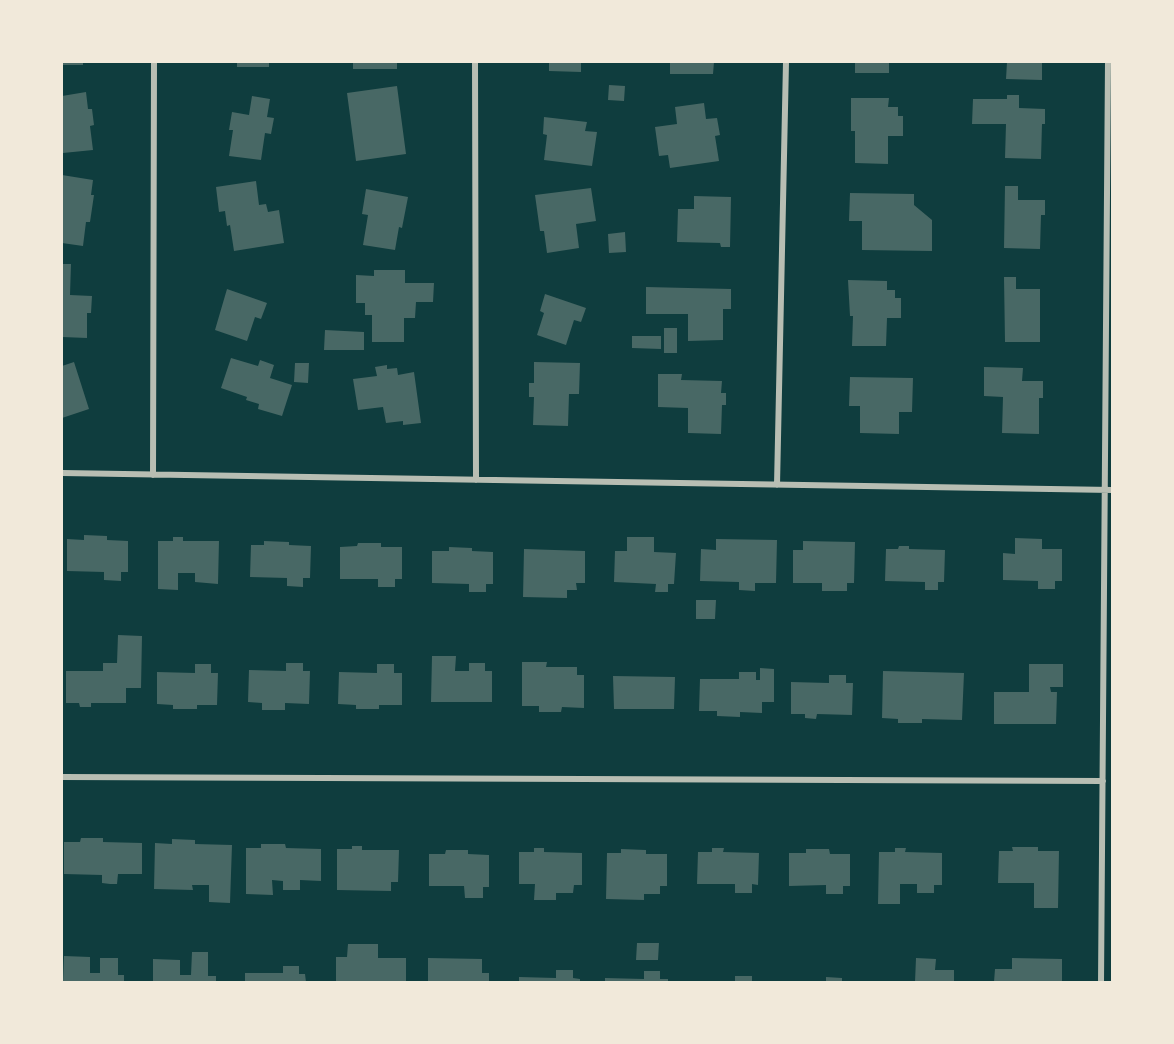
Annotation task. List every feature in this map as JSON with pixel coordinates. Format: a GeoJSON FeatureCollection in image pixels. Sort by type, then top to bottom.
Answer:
{"type":"FeatureCollection","features":[{"type":"Feature","properties":{"kind":"street"},"geometry":{"type":"LineString","coordinates":[[153,475],[154,62]]}},
{"type":"Feature","properties":{"kind":"street"},"geometry":{"type":"LineString","coordinates":[[475,62],[476,480]]}},
{"type":"Feature","properties":{"kind":"street"},"geometry":{"type":"LineString","coordinates":[[777,485],[786,62]]}},
{"type":"Feature","properties":{"kind":"street"},"geometry":{"type":"LineString","coordinates":[[1101,982],[1108,62]]}},
{"type":"Feature","properties":{"kind":"street"},"geometry":{"type":"LineString","coordinates":[[62,473],[1113,490]]}},
{"type":"Feature","properties":{"kind":"street"},"geometry":{"type":"LineString","coordinates":[[62,777],[1103,781]]}},
{"type":"Feature","properties":{"kind":"building"},"geometry":{"type":"Polygon","coordinates":[[[62,62],[83,62],[83,65],[62,65],[62,62]]]}},
{"type":"Feature","properties":{"kind":"building"},"geometry":{"type":"Polygon","coordinates":[[[237,62],[269,62],[269,67],[237,67],[237,62]]]}},
{"type":"Feature","properties":{"kind":"building"},"geometry":{"type":"Polygon","coordinates":[[[353,62],[397,62],[397,69],[353,69],[353,62]]]}},
{"type":"Feature","properties":{"kind":"building"},"geometry":{"type":"Polygon","coordinates":[[[549,62],[581,62],[581,72],[549,71],[549,62]]]}},
{"type":"Feature","properties":{"kind":"building"},"geometry":{"type":"Polygon","coordinates":[[[670,62],[714,62],[713,74],[670,74],[670,62]]]}},
{"type":"Feature","properties":{"kind":"building"},"geometry":{"type":"Polygon","coordinates":[[[855,62],[889,62],[889,73],[855,73],[855,62]]]}},
{"type":"Feature","properties":{"kind":"building"},"geometry":{"type":"Polygon","coordinates":[[[1007,62],[1042,62],[1042,80],[1006,79],[1007,62]]]}},
{"type":"Feature","properties":{"kind":"building"},"geometry":{"type":"Polygon","coordinates":[[[609,85],[625,86],[624,101],[608,100],[609,85]]]}},
{"type":"Feature","properties":{"kind":"building"},"geometry":{"type":"Polygon","coordinates":[[[397,86],[406,154],[356,161],[347,93],[397,86]]]}},
{"type":"Feature","properties":{"kind":"building"},"geometry":{"type":"Polygon","coordinates":[[[86,92],[88,109],[92,109],[94,125],[90,126],[93,150],[63,153],[62,96],[86,92]]]}},
{"type":"Feature","properties":{"kind":"building"},"geometry":{"type":"Polygon","coordinates":[[[1007,95],[1019,95],[1019,108],[1045,109],[1041,159],[1005,158],[1006,124],[972,124],[973,99],[1007,99],[1007,95]]]}},
{"type":"Feature","properties":{"kind":"building"},"geometry":{"type":"Polygon","coordinates":[[[252,96],[270,99],[267,117],[274,118],[271,134],[265,133],[261,160],[229,156],[233,130],[229,130],[232,112],[249,115],[252,96]]]}},
{"type":"Feature","properties":{"kind":"building"},"geometry":{"type":"Polygon","coordinates":[[[851,98],[889,98],[888,107],[898,107],[898,116],[903,116],[903,136],[888,136],[888,164],[855,163],[855,131],[851,131],[851,98]]]}},
{"type":"Feature","properties":{"kind":"building"},"geometry":{"type":"Polygon","coordinates":[[[704,103],[706,119],[717,118],[720,135],[715,136],[719,161],[670,168],[668,155],[659,156],[655,127],[677,124],[675,107],[704,103]]]}},
{"type":"Feature","properties":{"kind":"building"},"geometry":{"type":"Polygon","coordinates":[[[544,117],[587,122],[585,131],[597,132],[592,166],[544,160],[547,135],[543,134],[544,117]]]}},
{"type":"Feature","properties":{"kind":"building"},"geometry":{"type":"Polygon","coordinates":[[[62,175],[93,180],[91,195],[94,195],[90,222],[86,222],[83,246],[62,243],[62,175]]]}},
{"type":"Feature","properties":{"kind":"building"},"geometry":{"type":"Polygon","coordinates":[[[256,181],[259,205],[266,204],[268,212],[279,210],[284,243],[234,251],[230,225],[227,226],[225,211],[219,212],[216,187],[256,181]]]}},
{"type":"Feature","properties":{"kind":"building"},"geometry":{"type":"Polygon","coordinates":[[[1005,186],[1018,186],[1018,200],[1045,200],[1045,215],[1041,215],[1040,249],[1004,248],[1005,186]]]}},
{"type":"Feature","properties":{"kind":"building"},"geometry":{"type":"Polygon","coordinates":[[[591,188],[596,221],[576,224],[579,248],[547,253],[544,231],[540,231],[535,195],[591,188]]]}},
{"type":"Feature","properties":{"kind":"building"},"geometry":{"type":"Polygon","coordinates":[[[366,189],[408,197],[395,250],[363,245],[368,215],[362,214],[366,189]]]}},
{"type":"Feature","properties":{"kind":"building"},"geometry":{"type":"Polygon","coordinates":[[[850,193],[914,194],[914,205],[932,220],[932,251],[862,250],[862,221],[849,221],[850,193]]]}},
{"type":"Feature","properties":{"kind":"building"},"geometry":{"type":"Polygon","coordinates":[[[694,196],[731,197],[730,247],[721,247],[720,243],[677,242],[678,209],[694,209],[694,196]]]}},
{"type":"Feature","properties":{"kind":"building"},"geometry":{"type":"Polygon","coordinates":[[[625,232],[626,252],[609,253],[608,234],[625,232]]]}},
{"type":"Feature","properties":{"kind":"building"},"geometry":{"type":"Polygon","coordinates":[[[62,264],[71,264],[70,295],[92,296],[91,313],[87,313],[87,338],[62,337],[62,264]]]}},
{"type":"Feature","properties":{"kind":"building"},"geometry":{"type":"Polygon","coordinates":[[[374,270],[405,270],[405,283],[434,283],[433,302],[416,302],[415,318],[404,318],[404,342],[372,342],[372,315],[365,315],[365,303],[356,303],[356,275],[374,276],[374,270]]]}},
{"type":"Feature","properties":{"kind":"building"},"geometry":{"type":"Polygon","coordinates":[[[1004,277],[1016,277],[1016,289],[1040,289],[1040,342],[1005,342],[1004,277]]]}},
{"type":"Feature","properties":{"kind":"building"},"geometry":{"type":"Polygon","coordinates":[[[848,280],[887,281],[887,290],[895,290],[895,298],[901,298],[901,318],[887,318],[886,346],[852,346],[853,316],[850,316],[848,280]]]}},
{"type":"Feature","properties":{"kind":"building"},"geometry":{"type":"Polygon","coordinates":[[[646,287],[731,289],[731,309],[723,309],[723,340],[688,341],[688,314],[646,314],[646,287]]]}},
{"type":"Feature","properties":{"kind":"building"},"geometry":{"type":"Polygon","coordinates":[[[227,289],[267,303],[261,319],[255,317],[247,341],[215,330],[227,289]]]}},
{"type":"Feature","properties":{"kind":"building"},"geometry":{"type":"Polygon","coordinates":[[[545,294],[586,308],[581,322],[574,320],[566,345],[537,335],[544,313],[540,311],[545,294]]]}},
{"type":"Feature","properties":{"kind":"building"},"geometry":{"type":"Polygon","coordinates":[[[664,328],[677,328],[677,353],[664,353],[664,328]]]}},
{"type":"Feature","properties":{"kind":"building"},"geometry":{"type":"Polygon","coordinates":[[[325,330],[364,332],[364,350],[324,350],[325,330]]]}},
{"type":"Feature","properties":{"kind":"building"},"geometry":{"type":"Polygon","coordinates":[[[632,336],[661,336],[661,349],[632,348],[632,336]]]}},
{"type":"Feature","properties":{"kind":"building"},"geometry":{"type":"Polygon","coordinates":[[[231,358],[258,366],[260,360],[274,365],[270,378],[292,385],[282,416],[258,409],[259,404],[246,400],[247,397],[221,388],[231,358]]]}},
{"type":"Feature","properties":{"kind":"building"},"geometry":{"type":"Polygon","coordinates":[[[74,362],[89,409],[62,418],[62,366],[74,362]]]}},
{"type":"Feature","properties":{"kind":"building"},"geometry":{"type":"Polygon","coordinates":[[[534,362],[580,363],[579,394],[569,394],[568,426],[533,425],[534,397],[529,397],[529,383],[534,383],[534,362]]]}},
{"type":"Feature","properties":{"kind":"building"},"geometry":{"type":"Polygon","coordinates":[[[295,363],[309,363],[308,383],[294,382],[295,363]]]}},
{"type":"Feature","properties":{"kind":"building"},"geometry":{"type":"Polygon","coordinates":[[[387,365],[387,369],[397,368],[398,375],[414,372],[421,423],[403,425],[403,421],[386,423],[383,407],[358,410],[353,379],[377,376],[375,367],[387,365]]]}},
{"type":"Feature","properties":{"kind":"building"},"geometry":{"type":"Polygon","coordinates":[[[984,367],[1023,368],[1022,381],[1043,381],[1043,398],[1039,398],[1039,434],[1002,433],[1003,397],[984,396],[984,367]]]}},
{"type":"Feature","properties":{"kind":"building"},"geometry":{"type":"Polygon","coordinates":[[[658,374],[682,374],[681,380],[722,381],[721,393],[726,393],[726,405],[722,405],[721,434],[688,433],[688,408],[658,407],[658,374]]]}},
{"type":"Feature","properties":{"kind":"building"},"geometry":{"type":"Polygon","coordinates":[[[850,377],[913,378],[912,412],[899,412],[899,434],[860,433],[860,406],[849,406],[850,377]]]}},
{"type":"Feature","properties":{"kind":"building"},"geometry":{"type":"Polygon","coordinates":[[[84,535],[107,536],[107,540],[128,541],[128,572],[121,572],[121,581],[104,580],[104,572],[67,571],[67,539],[84,540],[84,535]]]}},
{"type":"Feature","properties":{"kind":"building"},"geometry":{"type":"Polygon","coordinates":[[[173,537],[183,537],[183,541],[219,541],[218,584],[195,582],[195,573],[178,573],[178,590],[158,589],[158,541],[173,541],[173,537]]]}},
{"type":"Feature","properties":{"kind":"building"},"geometry":{"type":"Polygon","coordinates":[[[627,537],[654,537],[654,552],[676,553],[674,584],[668,584],[668,592],[655,592],[656,584],[614,582],[615,551],[627,551],[627,537]]]}},
{"type":"Feature","properties":{"kind":"building"},"geometry":{"type":"Polygon","coordinates":[[[1015,538],[1042,539],[1042,549],[1062,549],[1062,581],[1055,581],[1055,589],[1038,589],[1038,581],[1003,580],[1003,553],[1015,554],[1015,538]]]}},
{"type":"Feature","properties":{"kind":"building"},"geometry":{"type":"Polygon","coordinates":[[[716,539],[777,540],[776,583],[755,583],[755,591],[739,590],[739,582],[700,581],[701,549],[716,550],[716,539]]]}},
{"type":"Feature","properties":{"kind":"building"},"geometry":{"type":"Polygon","coordinates":[[[264,541],[311,546],[310,578],[303,578],[303,587],[287,586],[287,578],[250,577],[251,545],[264,545],[264,541]]]}},
{"type":"Feature","properties":{"kind":"building"},"geometry":{"type":"Polygon","coordinates":[[[803,541],[855,542],[854,583],[847,583],[847,591],[822,591],[822,583],[793,583],[793,550],[803,550],[803,541]]]}},
{"type":"Feature","properties":{"kind":"building"},"geometry":{"type":"Polygon","coordinates":[[[358,543],[381,543],[381,547],[402,547],[402,579],[395,579],[395,587],[378,587],[378,579],[340,579],[340,547],[357,546],[358,543]]]}},
{"type":"Feature","properties":{"kind":"building"},"geometry":{"type":"Polygon","coordinates":[[[899,546],[909,546],[909,549],[945,550],[944,582],[938,582],[938,590],[925,590],[925,582],[885,581],[886,549],[898,549],[899,546]]]}},
{"type":"Feature","properties":{"kind":"building"},"geometry":{"type":"Polygon","coordinates":[[[449,547],[493,552],[493,584],[486,584],[486,592],[469,592],[469,584],[432,583],[432,551],[449,551],[449,547]]]}},
{"type":"Feature","properties":{"kind":"building"},"geometry":{"type":"Polygon","coordinates":[[[524,549],[585,551],[585,583],[576,583],[577,590],[567,590],[567,598],[523,597],[524,549]]]}},
{"type":"Feature","properties":{"kind":"building"},"geometry":{"type":"Polygon","coordinates":[[[696,600],[716,600],[715,619],[696,619],[696,600]]]}},
{"type":"Feature","properties":{"kind":"building"},"geometry":{"type":"Polygon","coordinates":[[[118,635],[142,636],[141,688],[126,688],[126,703],[91,703],[91,707],[80,707],[79,703],[66,703],[66,671],[103,671],[103,663],[117,663],[118,635]]]}},
{"type":"Feature","properties":{"kind":"building"},"geometry":{"type":"Polygon","coordinates":[[[432,656],[456,656],[455,671],[469,671],[469,663],[485,663],[485,671],[492,671],[492,702],[431,702],[432,656]]]}},
{"type":"Feature","properties":{"kind":"building"},"geometry":{"type":"Polygon","coordinates":[[[522,662],[547,662],[546,667],[577,667],[577,675],[584,675],[584,708],[562,707],[561,712],[539,712],[539,706],[522,706],[522,662]]]}},
{"type":"Feature","properties":{"kind":"building"},"geometry":{"type":"Polygon","coordinates":[[[286,663],[303,663],[303,671],[310,671],[309,704],[285,703],[285,710],[262,710],[262,703],[248,702],[249,670],[286,671],[286,663]]]}},
{"type":"Feature","properties":{"kind":"building"},"geometry":{"type":"Polygon","coordinates":[[[195,664],[211,664],[211,673],[218,673],[217,705],[197,705],[197,709],[173,709],[173,705],[157,704],[157,672],[195,673],[195,664]]]}},
{"type":"Feature","properties":{"kind":"building"},"geometry":{"type":"Polygon","coordinates":[[[377,664],[394,664],[394,673],[402,673],[402,705],[379,705],[379,709],[356,709],[356,705],[338,704],[339,672],[377,673],[377,664]]]}},
{"type":"Feature","properties":{"kind":"building"},"geometry":{"type":"Polygon","coordinates":[[[1029,664],[1063,664],[1063,687],[1050,687],[1051,692],[1057,692],[1056,724],[994,724],[994,692],[1029,692],[1029,664]]]}},
{"type":"Feature","properties":{"kind":"building"},"geometry":{"type":"Polygon","coordinates":[[[760,668],[774,669],[774,702],[762,702],[762,713],[740,712],[740,717],[717,716],[717,711],[699,711],[700,679],[739,679],[739,672],[756,672],[756,680],[760,680],[760,668]]]}},
{"type":"Feature","properties":{"kind":"building"},"geometry":{"type":"Polygon","coordinates":[[[883,671],[964,673],[962,720],[922,719],[922,723],[898,723],[898,719],[882,718],[883,671]]]}},
{"type":"Feature","properties":{"kind":"building"},"geometry":{"type":"Polygon","coordinates":[[[829,675],[846,675],[846,683],[853,683],[852,715],[817,714],[816,719],[805,718],[805,714],[791,714],[791,682],[829,683],[829,675]]]}},
{"type":"Feature","properties":{"kind":"building"},"geometry":{"type":"Polygon","coordinates":[[[613,676],[675,677],[674,709],[614,709],[613,676]]]}},
{"type":"Feature","properties":{"kind":"building"},"geometry":{"type":"Polygon","coordinates":[[[81,838],[103,838],[103,842],[142,843],[142,874],[118,874],[117,884],[110,884],[102,883],[102,875],[64,874],[64,842],[80,842],[81,838]]]}},
{"type":"Feature","properties":{"kind":"building"},"geometry":{"type":"Polygon","coordinates":[[[172,839],[195,840],[195,844],[232,845],[230,903],[209,902],[209,885],[192,885],[193,890],[154,889],[155,843],[172,844],[172,839]]]}},
{"type":"Feature","properties":{"kind":"building"},"geometry":{"type":"Polygon","coordinates":[[[261,844],[285,844],[286,848],[321,849],[321,881],[300,880],[300,890],[283,890],[283,881],[272,880],[273,895],[246,894],[246,848],[261,848],[261,844]]]}},
{"type":"Feature","properties":{"kind":"building"},"geometry":{"type":"Polygon","coordinates":[[[352,846],[362,846],[362,850],[399,850],[398,882],[391,882],[391,891],[337,890],[337,849],[352,849],[352,846]]]}},
{"type":"Feature","properties":{"kind":"building"},"geometry":{"type":"Polygon","coordinates":[[[1012,847],[1038,847],[1038,851],[1059,851],[1058,908],[1034,908],[1034,883],[998,883],[999,851],[1013,851],[1012,847]]]}},
{"type":"Feature","properties":{"kind":"building"},"geometry":{"type":"Polygon","coordinates":[[[534,848],[544,848],[544,852],[582,853],[582,885],[574,885],[573,893],[556,893],[556,900],[534,900],[535,884],[519,884],[519,852],[534,852],[534,848]]]}},
{"type":"Feature","properties":{"kind":"building"},"geometry":{"type":"Polygon","coordinates":[[[712,848],[724,848],[723,852],[759,853],[758,885],[752,884],[752,893],[735,893],[735,884],[697,884],[698,852],[712,852],[712,848]]]}},
{"type":"Feature","properties":{"kind":"building"},"geometry":{"type":"Polygon","coordinates":[[[895,848],[906,848],[905,852],[942,853],[942,885],[934,885],[934,893],[917,893],[917,884],[900,884],[900,904],[878,904],[879,852],[895,852],[895,848]]]}},
{"type":"Feature","properties":{"kind":"building"},"geometry":{"type":"Polygon","coordinates":[[[621,849],[646,850],[646,854],[667,854],[667,886],[660,886],[660,894],[644,894],[644,900],[606,899],[607,853],[621,853],[621,849]]]}},
{"type":"Feature","properties":{"kind":"building"},"geometry":{"type":"Polygon","coordinates":[[[806,849],[829,849],[830,854],[850,854],[850,886],[843,886],[843,894],[826,894],[826,885],[789,886],[789,853],[806,853],[806,849]]]}},
{"type":"Feature","properties":{"kind":"building"},"geometry":{"type":"Polygon","coordinates":[[[446,850],[468,850],[468,854],[489,855],[489,887],[483,887],[483,898],[465,898],[464,886],[429,886],[429,854],[445,854],[446,850]]]}},
{"type":"Feature","properties":{"kind":"building"},"geometry":{"type":"Polygon","coordinates":[[[637,943],[659,943],[658,960],[636,960],[637,943]]]}},
{"type":"Feature","properties":{"kind":"building"},"geometry":{"type":"Polygon","coordinates":[[[348,944],[378,944],[378,958],[406,958],[406,982],[336,982],[336,957],[347,957],[348,944]]]}},
{"type":"Feature","properties":{"kind":"building"},"geometry":{"type":"Polygon","coordinates":[[[192,952],[208,952],[208,976],[216,976],[216,982],[153,982],[153,959],[180,960],[180,975],[191,975],[192,952]]]}},
{"type":"Feature","properties":{"kind":"building"},"geometry":{"type":"Polygon","coordinates":[[[64,956],[90,957],[90,973],[100,973],[100,958],[118,958],[118,975],[124,975],[124,982],[63,982],[64,956]]]}},
{"type":"Feature","properties":{"kind":"building"},"geometry":{"type":"Polygon","coordinates":[[[428,958],[482,959],[482,973],[489,973],[489,982],[428,982],[428,958]]]}},
{"type":"Feature","properties":{"kind":"building"},"geometry":{"type":"Polygon","coordinates":[[[916,958],[936,959],[935,970],[954,970],[954,982],[915,982],[916,958]]]}},
{"type":"Feature","properties":{"kind":"building"},"geometry":{"type":"Polygon","coordinates":[[[1012,958],[1062,959],[1062,982],[994,982],[995,969],[1012,969],[1012,958]]]}},
{"type":"Feature","properties":{"kind":"building"},"geometry":{"type":"Polygon","coordinates":[[[283,966],[299,966],[299,974],[305,974],[306,982],[245,982],[245,973],[283,973],[283,966]]]}},
{"type":"Feature","properties":{"kind":"building"},"geometry":{"type":"Polygon","coordinates":[[[556,970],[573,970],[573,978],[580,979],[580,982],[519,982],[519,977],[556,978],[556,970]]]}},
{"type":"Feature","properties":{"kind":"building"},"geometry":{"type":"Polygon","coordinates":[[[644,971],[660,971],[660,979],[668,979],[668,982],[605,982],[605,978],[644,979],[644,971]]]}},
{"type":"Feature","properties":{"kind":"building"},"geometry":{"type":"Polygon","coordinates":[[[735,976],[752,976],[752,982],[735,982],[735,976]]]}},
{"type":"Feature","properties":{"kind":"building"},"geometry":{"type":"Polygon","coordinates":[[[826,977],[842,978],[842,982],[826,982],[826,977]]]}}]}
